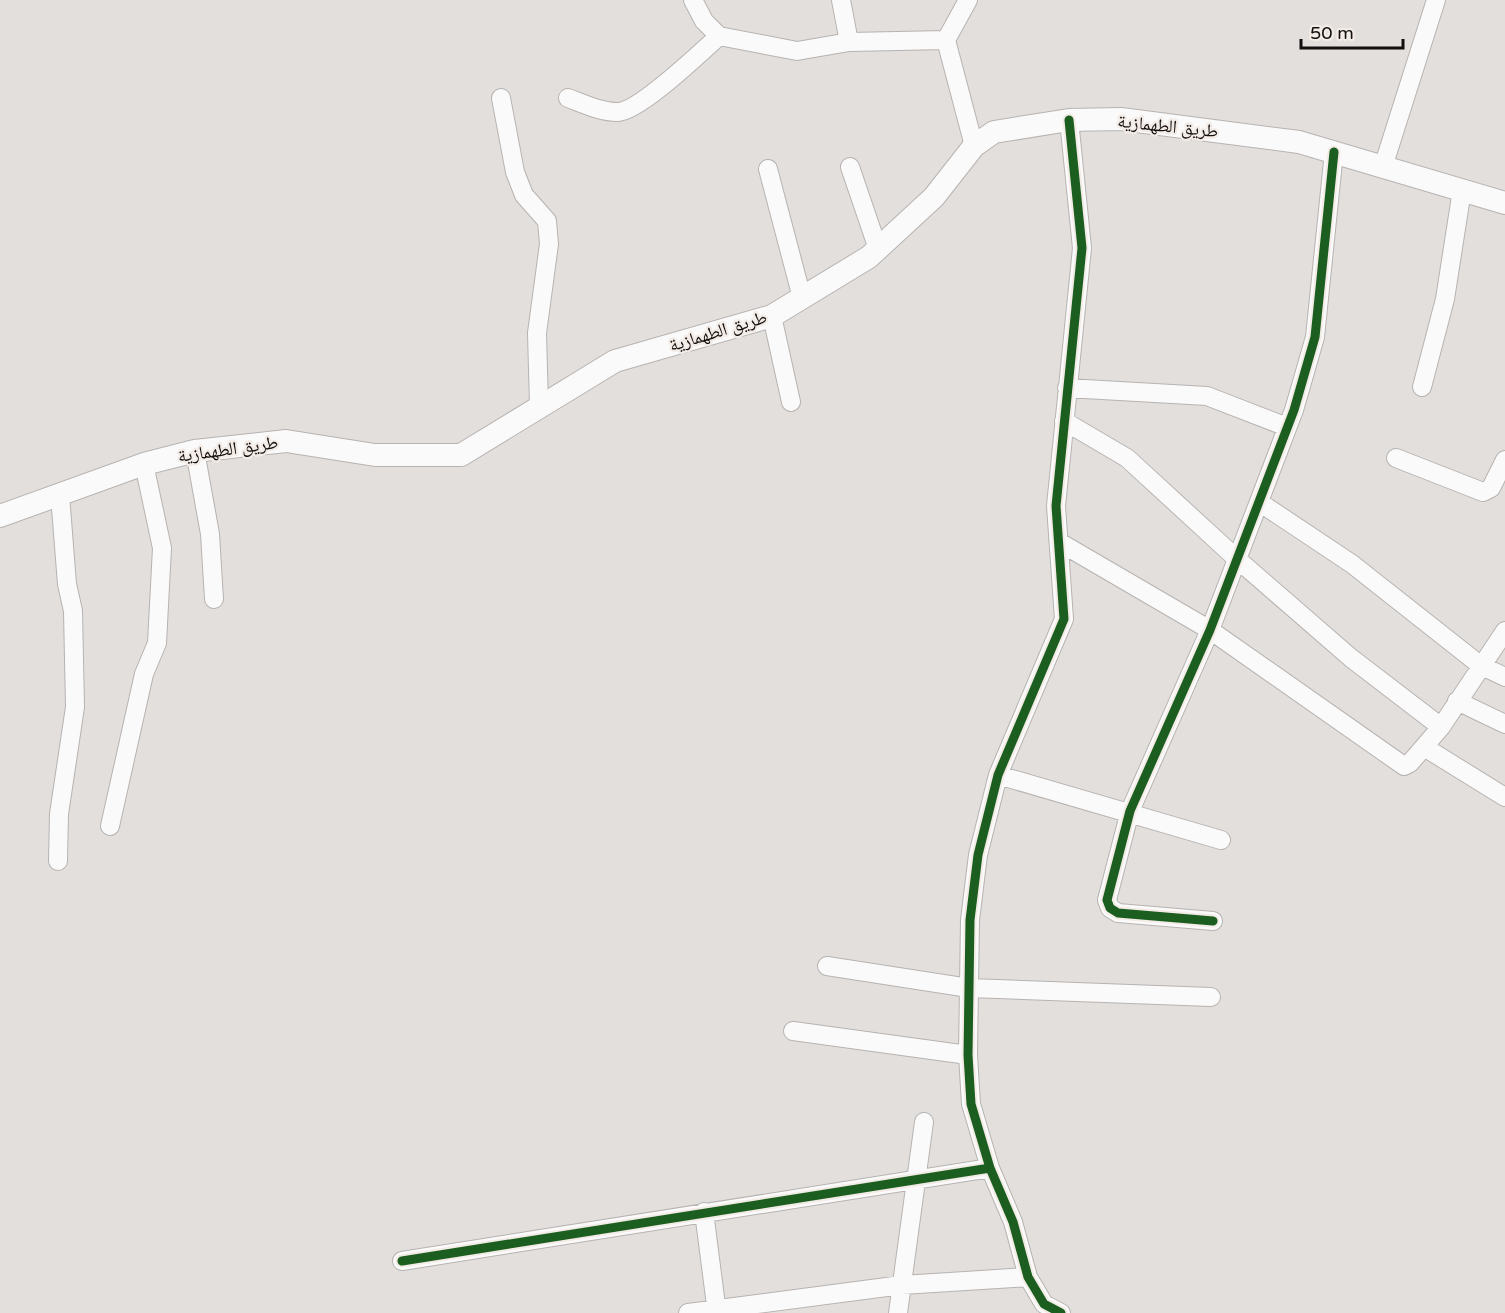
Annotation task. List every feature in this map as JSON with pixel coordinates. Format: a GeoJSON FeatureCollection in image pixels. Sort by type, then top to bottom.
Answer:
{"type":"FeatureCollection","features":[{"type":"Feature","properties":{"kind":"main road","name":"طريق الطهمازية"},"geometry":{"type":"LineString","coordinates":[[0,516],[144,464],[195,451],[286,441],[375,455],[461,455],[615,361],[772,316],[802,298],[869,257],[934,197],[974,146],[994,132],[1069,120],[1121,119],[1299,142],[1505,203]]}},
{"type":"Feature","properties":{"kind":"street"},"geometry":{"type":"LineString","coordinates":[[693,0],[704,21],[719,36],[797,51],[849,42],[946,40]]}},
{"type":"Feature","properties":{"kind":"street"},"geometry":{"type":"LineString","coordinates":[[841,0],[849,42]]}},
{"type":"Feature","properties":{"kind":"street"},"geometry":{"type":"LineString","coordinates":[[968,0],[946,40],[974,146]]}},
{"type":"Feature","properties":{"kind":"street"},"geometry":{"type":"LineString","coordinates":[[1383,167],[1436,0]]}},
{"type":"Feature","properties":{"kind":"street"},"geometry":{"type":"LineString","coordinates":[[568,98],[602,110],[621,112],[669,82],[719,36]]}},
{"type":"Feature","properties":{"kind":"street"},"geometry":{"type":"LineString","coordinates":[[501,98],[515,172],[524,195],[547,221],[549,244],[537,333],[539,406]]}},
{"type":"Feature","properties":{"kind":"street"},"geometry":{"type":"LineString","coordinates":[[1060,1313],[1044,1304],[1028,1277],[1014,1222],[990,1168],[971,1104],[968,1055],[970,920],[978,855],[998,774],[1064,620],[1056,506],[1082,248],[1069,120]]}},
{"type":"Feature","properties":{"kind":"street"},"geometry":{"type":"LineString","coordinates":[[1213,921],[1118,914],[1110,908],[1107,900],[1130,811],[1210,630],[1287,427],[1315,337],[1334,152]]}},
{"type":"Feature","properties":{"kind":"street"},"geometry":{"type":"LineString","coordinates":[[850,167],[878,249]]}},
{"type":"Feature","properties":{"kind":"street"},"geometry":{"type":"LineString","coordinates":[[768,169],[802,298]]}},
{"type":"Feature","properties":{"kind":"street"},"geometry":{"type":"LineString","coordinates":[[1422,387],[1444,299],[1462,190]]}},
{"type":"Feature","properties":{"kind":"street"},"geometry":{"type":"LineString","coordinates":[[772,316],[791,402]]}},
{"type":"Feature","properties":{"kind":"street"},"geometry":{"type":"LineString","coordinates":[[1067,388],[1207,396],[1287,427]]}},
{"type":"Feature","properties":{"kind":"street"},"geometry":{"type":"LineString","coordinates":[[1064,421],[1127,458],[1237,559],[1351,658],[1441,727]]}},
{"type":"Feature","properties":{"kind":"street"},"geometry":{"type":"LineString","coordinates":[[195,451],[210,534],[214,599]]}},
{"type":"Feature","properties":{"kind":"street"},"geometry":{"type":"LineString","coordinates":[[1396,458],[1483,492],[1491,488],[1505,460]]}},
{"type":"Feature","properties":{"kind":"street"},"geometry":{"type":"LineString","coordinates":[[110,826],[144,674],[157,643],[162,548],[144,464]]}},
{"type":"Feature","properties":{"kind":"street"},"geometry":{"type":"LineString","coordinates":[[58,861],[59,814],[75,707],[73,611],[67,584],[60,495]]}},
{"type":"Feature","properties":{"kind":"street"},"geometry":{"type":"LineString","coordinates":[[1259,502],[1352,564],[1480,665],[1505,677]]}},
{"type":"Feature","properties":{"kind":"street"},"geometry":{"type":"LineString","coordinates":[[1059,542],[1210,630],[1398,764],[1404,766],[1410,763],[1441,727],[1480,665],[1505,631]]}},
{"type":"Feature","properties":{"kind":"street"},"geometry":{"type":"LineString","coordinates":[[1457,701],[1505,724]]}},
{"type":"Feature","properties":{"kind":"street"},"geometry":{"type":"LineString","coordinates":[[1424,747],[1505,797]]}},
{"type":"Feature","properties":{"kind":"street"},"geometry":{"type":"LineString","coordinates":[[998,774],[1130,811],[1221,840]]}},
{"type":"Feature","properties":{"kind":"street"},"geometry":{"type":"LineString","coordinates":[[827,966],[969,988],[1211,997]]}},
{"type":"Feature","properties":{"kind":"street"},"geometry":{"type":"LineString","coordinates":[[793,1031],[968,1055]]}},
{"type":"Feature","properties":{"kind":"street"},"geometry":{"type":"LineString","coordinates":[[898,1313],[924,1122]]}},
{"type":"Feature","properties":{"kind":"street"},"geometry":{"type":"LineString","coordinates":[[402,1261],[990,1168]]}},
{"type":"Feature","properties":{"kind":"street"},"geometry":{"type":"LineString","coordinates":[[704,1212],[717,1311]]}},
{"type":"Feature","properties":{"kind":"street"},"geometry":{"type":"LineString","coordinates":[[688,1313],[902,1285],[1028,1277]]}},
{"type":"Feature","properties":{"kind":"cycle path"},"geometry":{"type":"LineString","coordinates":[[1061,1313],[1044,1304],[1028,1277],[1013,1222],[990,1168],[971,1104],[968,1055],[970,920],[978,855],[998,775],[1064,619],[1056,506],[1082,248],[1069,120]]}},
{"type":"Feature","properties":{"kind":"cycle path"},"geometry":{"type":"LineString","coordinates":[[1213,921],[1118,913],[1110,908],[1107,900],[1130,811],[1210,630],[1294,410],[1315,337],[1334,152]]}},
{"type":"Feature","properties":{"kind":"cycle path"},"geometry":{"type":"LineString","coordinates":[[402,1261],[990,1168]]}}]}
